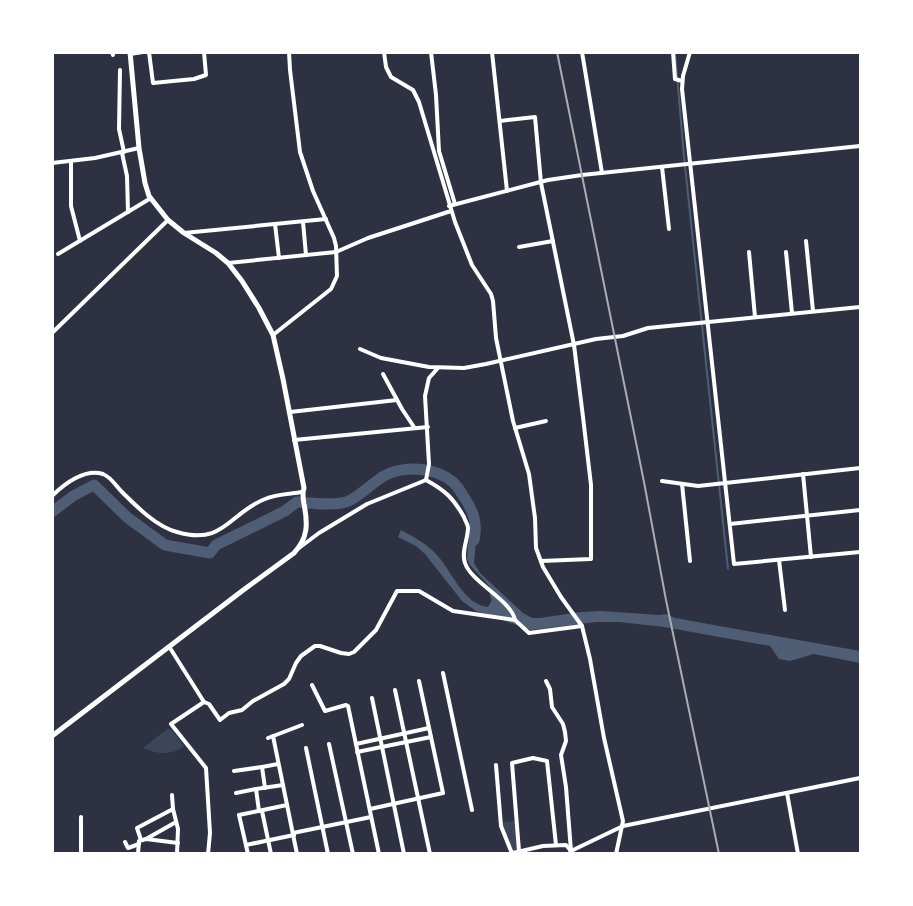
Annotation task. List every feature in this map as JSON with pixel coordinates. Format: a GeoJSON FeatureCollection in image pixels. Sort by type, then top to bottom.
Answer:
{"type":"FeatureCollection","features":[{"type":"Feature","properties":{"kind":"street"},"geometry":{"type":"LineString","coordinates":[[143,52],[130,53],[144,183],[151,198],[168,220],[228,263],[250,292],[273,335],[304,488],[302,494],[306,510],[307,530],[299,548]]}},
{"type":"Feature","properties":{"kind":"street"},"geometry":{"type":"LineString","coordinates":[[150,52],[153,83],[194,79],[206,75],[204,52]]}},
{"type":"Feature","properties":{"kind":"street"},"geometry":{"type":"LineString","coordinates":[[273,335],[331,289],[337,276],[334,238],[313,191],[300,152],[289,52]]}},
{"type":"Feature","properties":{"kind":"street"},"geometry":{"type":"LineString","coordinates":[[384,52],[386,67],[391,78],[413,90],[419,102],[450,208],[472,265],[491,294],[496,338],[515,428],[529,474],[535,518],[536,548],[541,562],[561,597],[582,626],[590,660],[606,746],[623,820],[616,854]]}},
{"type":"Feature","properties":{"kind":"street"},"geometry":{"type":"LineString","coordinates":[[430,52],[436,95],[439,151],[455,204]]}},
{"type":"Feature","properties":{"kind":"street"},"geometry":{"type":"LineString","coordinates":[[492,52],[507,191]]}},
{"type":"Feature","properties":{"kind":"street"},"geometry":{"type":"LineString","coordinates":[[582,52],[602,173]]}},
{"type":"Feature","properties":{"kind":"street"},"geometry":{"type":"LineString","coordinates":[[672,52],[679,80],[734,564],[860,552]]}},
{"type":"Feature","properties":{"kind":"street"},"geometry":{"type":"LineString","coordinates":[[679,80],[690,52]]}},
{"type":"Feature","properties":{"kind":"street"},"geometry":{"type":"LineString","coordinates":[[120,70],[119,129],[127,176],[128,212]]}},
{"type":"Feature","properties":{"kind":"street"},"geometry":{"type":"LineString","coordinates":[[500,121],[535,117],[541,183],[574,345],[591,485],[591,559],[541,562]]}},
{"type":"Feature","properties":{"kind":"street"},"geometry":{"type":"LineString","coordinates":[[228,263],[336,252],[450,208],[455,204],[548,180],[860,146]]}},
{"type":"Feature","properties":{"kind":"street"},"geometry":{"type":"LineString","coordinates":[[52,163],[123,153],[139,148]]}},
{"type":"Feature","properties":{"kind":"street"},"geometry":{"type":"LineString","coordinates":[[71,161],[72,206],[80,241]]}},
{"type":"Feature","properties":{"kind":"street"},"geometry":{"type":"LineString","coordinates":[[662,167],[669,229]]}},
{"type":"Feature","properties":{"kind":"street"},"geometry":{"type":"LineString","coordinates":[[58,254],[151,198]]}},
{"type":"Feature","properties":{"kind":"street"},"geometry":{"type":"LineString","coordinates":[[184,233],[326,219]]}},
{"type":"Feature","properties":{"kind":"street"},"geometry":{"type":"LineString","coordinates":[[52,333],[168,220]]}},
{"type":"Feature","properties":{"kind":"street"},"geometry":{"type":"LineString","coordinates":[[304,222],[306,255]]}},
{"type":"Feature","properties":{"kind":"street"},"geometry":{"type":"LineString","coordinates":[[275,224],[278,258]]}},
{"type":"Feature","properties":{"kind":"street"},"geometry":{"type":"LineString","coordinates":[[519,247],[553,241]]}},
{"type":"Feature","properties":{"kind":"street"},"geometry":{"type":"LineString","coordinates":[[806,241],[813,311]]}},
{"type":"Feature","properties":{"kind":"street"},"geometry":{"type":"LineString","coordinates":[[749,252],[755,317]]}},
{"type":"Feature","properties":{"kind":"street"},"geometry":{"type":"LineString","coordinates":[[786,252],[792,313]]}},
{"type":"Feature","properties":{"kind":"street"},"geometry":{"type":"LineString","coordinates":[[360,349],[381,358],[438,368],[464,368],[596,339],[623,336],[648,328],[860,307]]}},
{"type":"Feature","properties":{"kind":"street"},"geometry":{"type":"LineString","coordinates":[[426,480],[429,464],[425,396],[432,372],[438,368]]}},
{"type":"Feature","properties":{"kind":"street"},"geometry":{"type":"LineString","coordinates":[[383,374],[414,427]]}},
{"type":"Feature","properties":{"kind":"street"},"geometry":{"type":"LineString","coordinates":[[290,412],[397,400]]}},
{"type":"Feature","properties":{"kind":"street"},"geometry":{"type":"LineString","coordinates":[[515,428],[546,421]]}},
{"type":"Feature","properties":{"kind":"street"},"geometry":{"type":"LineString","coordinates":[[294,440],[428,426]]}},
{"type":"Feature","properties":{"kind":"street"},"geometry":{"type":"LineString","coordinates":[[662,481],[698,486],[860,468]]}},
{"type":"Feature","properties":{"kind":"street"},"geometry":{"type":"LineString","coordinates":[[52,496],[67,483],[82,475],[102,474],[109,478],[124,494],[156,521],[176,532],[196,535],[218,532],[252,505],[265,498],[302,494]]}},
{"type":"Feature","properties":{"kind":"street"},"geometry":{"type":"LineString","coordinates":[[803,474],[811,557]]}},
{"type":"Feature","properties":{"kind":"street"},"geometry":{"type":"LineString","coordinates":[[52,736],[299,548],[358,508],[426,480],[442,488],[454,500],[468,526],[465,562],[469,570],[515,615],[515,620]]}},
{"type":"Feature","properties":{"kind":"street"},"geometry":{"type":"LineString","coordinates":[[682,484],[690,561]]}},
{"type":"Feature","properties":{"kind":"street"},"geometry":{"type":"LineString","coordinates":[[730,524],[860,510]]}},
{"type":"Feature","properties":{"kind":"street"},"geometry":{"type":"LineString","coordinates":[[779,560],[784,610]]}},
{"type":"Feature","properties":{"kind":"street"},"geometry":{"type":"LineString","coordinates":[[170,648],[204,702],[209,704],[220,720],[229,713],[242,710],[253,701],[284,684],[296,663],[315,646],[341,654],[354,652],[376,630],[398,591],[419,592],[453,611],[515,620],[529,633],[582,626]]}},
{"type":"Feature","properties":{"kind":"street"},"geometry":{"type":"LineString","coordinates":[[444,673],[472,810]]}},
{"type":"Feature","properties":{"kind":"street"},"geometry":{"type":"LineString","coordinates":[[546,680],[550,689],[552,706],[566,732],[566,741],[561,755],[566,787],[570,852]]}},
{"type":"Feature","properties":{"kind":"street"},"geometry":{"type":"LineString","coordinates":[[370,809],[443,793],[419,681]]}},
{"type":"Feature","properties":{"kind":"street"},"geometry":{"type":"LineString","coordinates":[[312,685],[325,711],[348,706],[379,854]]}},
{"type":"Feature","properties":{"kind":"street"},"geometry":{"type":"LineString","coordinates":[[395,690],[430,854]]}},
{"type":"Feature","properties":{"kind":"street"},"geometry":{"type":"LineString","coordinates":[[372,698],[404,854]]}},
{"type":"Feature","properties":{"kind":"street"},"geometry":{"type":"LineString","coordinates":[[204,702],[171,724],[206,768],[210,833],[208,854]]}},
{"type":"Feature","properties":{"kind":"street"},"geometry":{"type":"LineString","coordinates":[[268,738],[302,725]]}},
{"type":"Feature","properties":{"kind":"street"},"geometry":{"type":"LineString","coordinates":[[356,744],[429,728]]}},
{"type":"Feature","properties":{"kind":"street"},"geometry":{"type":"LineString","coordinates":[[272,736],[297,854]]}},
{"type":"Feature","properties":{"kind":"street"},"geometry":{"type":"LineString","coordinates":[[358,752],[431,737]]}},
{"type":"Feature","properties":{"kind":"street"},"geometry":{"type":"LineString","coordinates":[[329,744],[353,854]]}},
{"type":"Feature","properties":{"kind":"street"},"geometry":{"type":"LineString","coordinates":[[306,748],[328,854]]}},
{"type":"Feature","properties":{"kind":"street"},"geometry":{"type":"LineString","coordinates":[[519,851],[512,763],[533,758],[547,761],[556,845]]}},
{"type":"Feature","properties":{"kind":"street"},"geometry":{"type":"LineString","coordinates":[[234,771],[278,764]]}},
{"type":"Feature","properties":{"kind":"street"},"geometry":{"type":"LineString","coordinates":[[496,765],[502,829],[511,851],[513,853],[566,845],[570,852]]}},
{"type":"Feature","properties":{"kind":"street"},"geometry":{"type":"LineString","coordinates":[[262,767],[265,788]]}},
{"type":"Feature","properties":{"kind":"street"},"geometry":{"type":"LineString","coordinates":[[570,852],[622,826],[860,778]]}},
{"type":"Feature","properties":{"kind":"street"},"geometry":{"type":"LineString","coordinates":[[236,793],[283,785]]}},
{"type":"Feature","properties":{"kind":"street"},"geometry":{"type":"LineString","coordinates":[[256,790],[271,854]]}},
{"type":"Feature","properties":{"kind":"street"},"geometry":{"type":"LineString","coordinates":[[787,793],[798,854]]}},
{"type":"Feature","properties":{"kind":"street"},"geometry":{"type":"LineString","coordinates":[[172,795],[178,842],[177,854]]}},
{"type":"Feature","properties":{"kind":"street"},"geometry":{"type":"LineString","coordinates":[[247,849],[239,815],[287,805]]}},
{"type":"Feature","properties":{"kind":"street"},"geometry":{"type":"LineString","coordinates":[[138,854],[142,841],[137,828],[173,809]]}},
{"type":"Feature","properties":{"kind":"street"},"geometry":{"type":"LineString","coordinates":[[81,817],[81,854]]}},
{"type":"Feature","properties":{"kind":"street"},"geometry":{"type":"LineString","coordinates":[[242,854],[247,849],[268,840],[372,817]]}},
{"type":"Feature","properties":{"kind":"street"},"geometry":{"type":"LineString","coordinates":[[125,842],[128,848],[176,822]]}},
{"type":"Feature","properties":{"kind":"street"},"geometry":{"type":"LineString","coordinates":[[142,841],[178,842]]}},
{"type":"Feature","properties":{"kind":"shaded area"},"geometry":{"type":"Polygon","coordinates":[[[469,501],[477,531],[474,563],[480,573],[523,613],[532,618],[602,611],[666,614],[675,618],[860,651],[860,663],[814,654],[790,661],[779,659],[770,646],[664,627],[619,622],[596,622],[531,630],[476,611],[462,601],[425,554],[416,546],[398,537],[401,530],[429,547],[442,561],[465,594],[479,605],[488,607],[492,600],[490,587],[467,559],[473,525],[469,501]]]}},
{"type":"Feature","properties":{"kind":"shaded area"},"geometry":{"type":"Polygon","coordinates":[[[167,729],[172,730],[184,746],[169,753],[154,752],[143,748],[167,729]]]}},
{"type":"Feature","properties":{"kind":"shaded area"},"geometry":{"type":"Polygon","coordinates":[[[515,821],[518,849],[512,851],[502,822],[515,821]]]}},
{"type":"Feature","properties":{"kind":"waterway"},"geometry":{"type":"LineString","coordinates":[[675,52],[684,157],[728,569]]}},
{"type":"Feature","properties":{"kind":"waterway"},"geometry":{"type":"LineString","coordinates":[[52,512],[73,496],[94,485],[128,518],[165,545],[210,553],[216,545],[285,511],[297,502],[328,504],[346,502],[355,498],[375,482],[392,472],[419,469],[446,477],[458,488],[474,516],[474,540]]}},
{"type":"Feature","properties":{"kind":"railway"},"geometry":{"type":"LineString","coordinates":[[557,52],[666,600],[719,854]]}}]}
